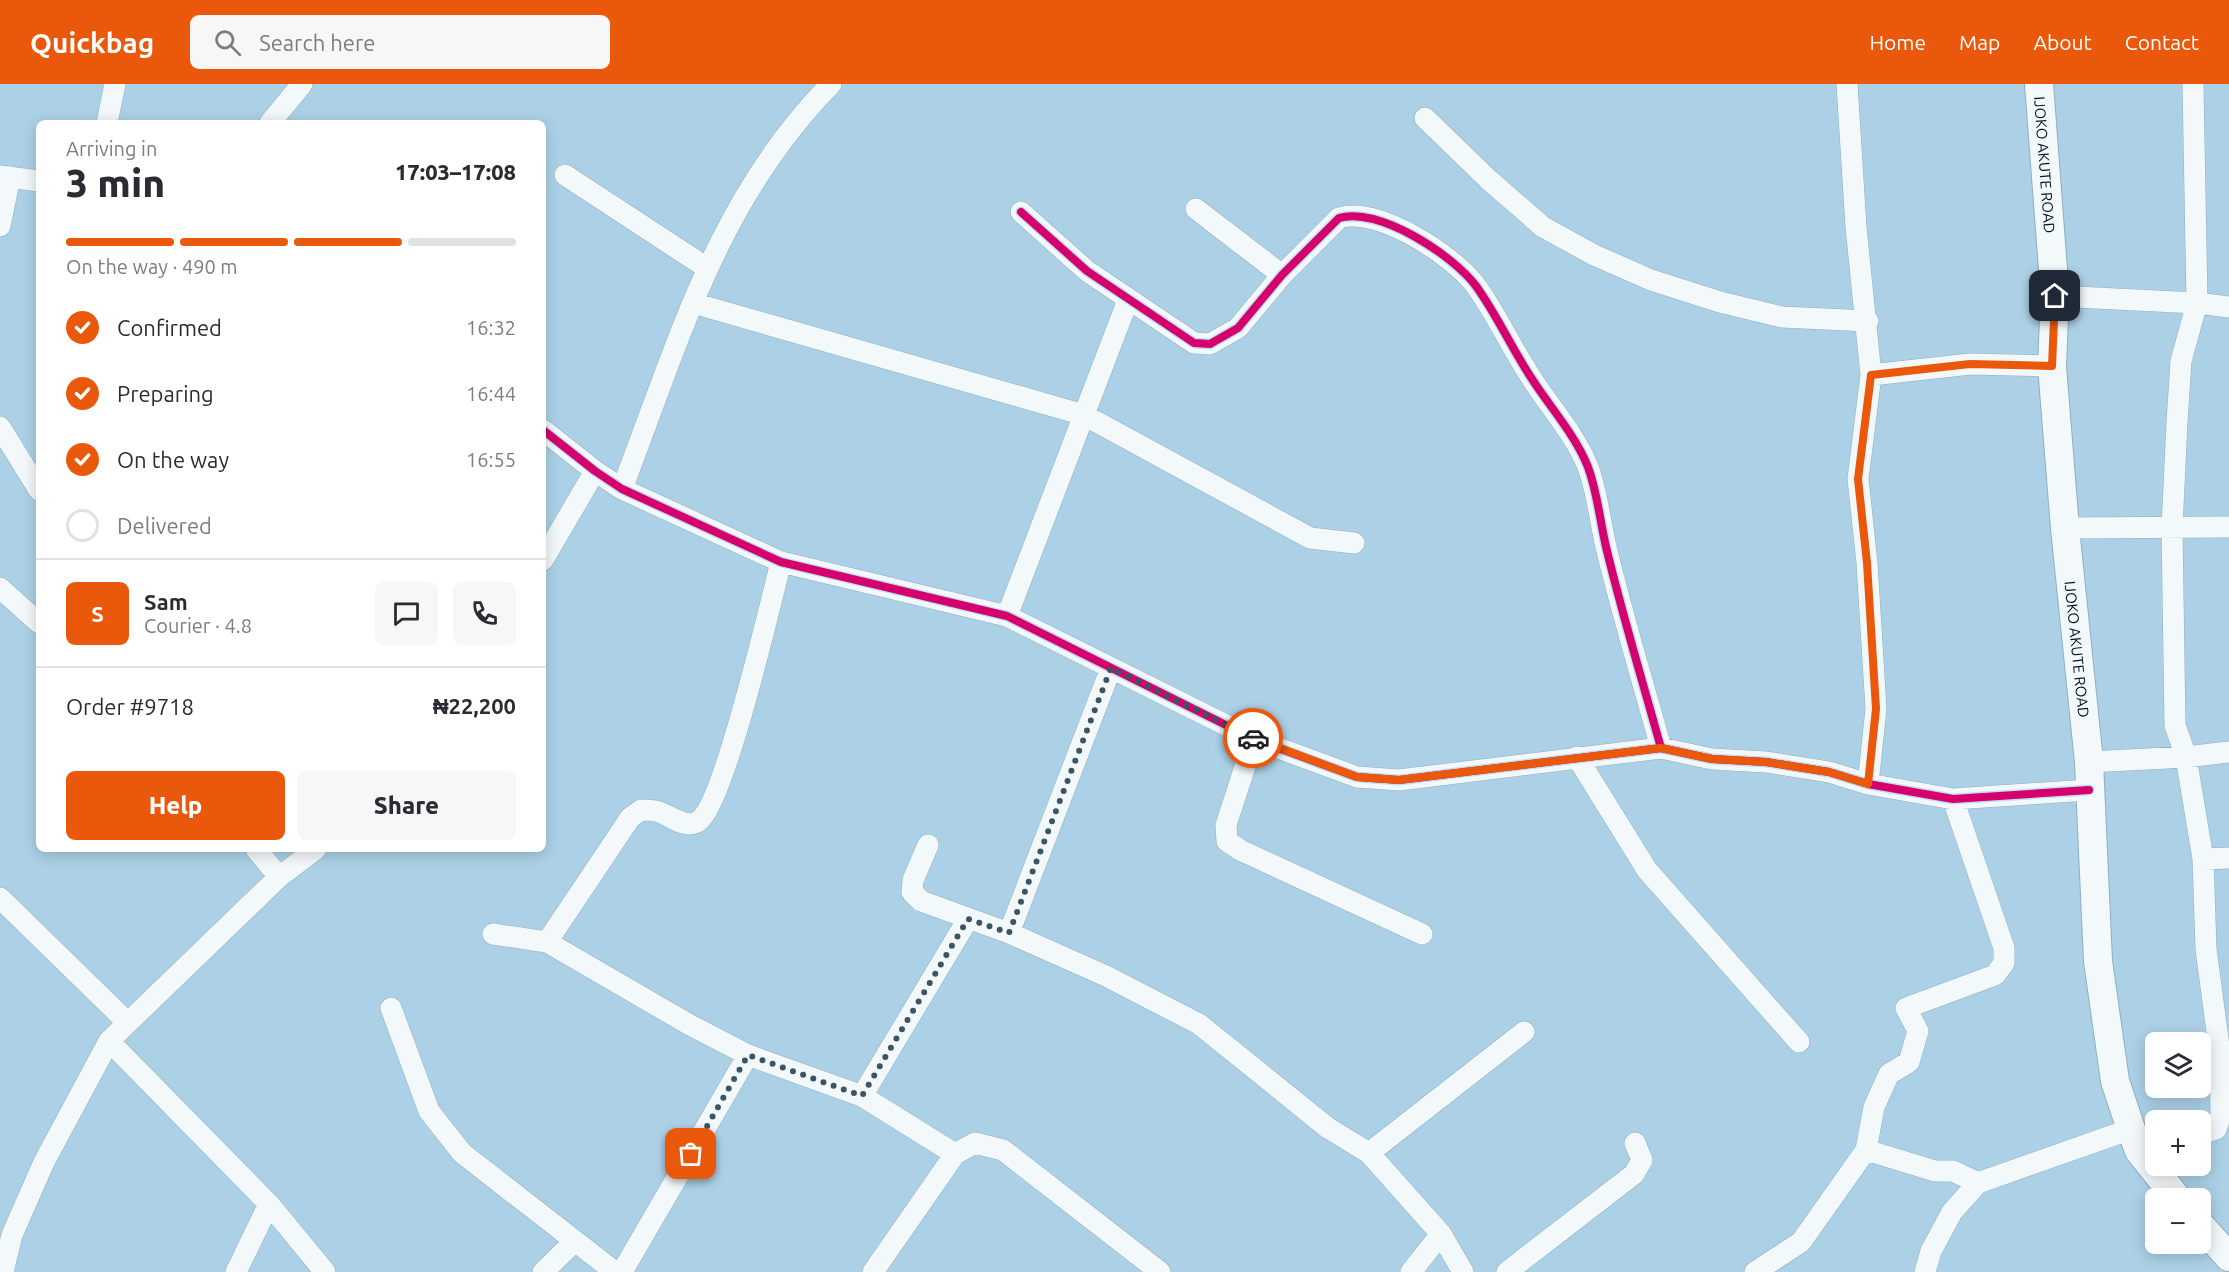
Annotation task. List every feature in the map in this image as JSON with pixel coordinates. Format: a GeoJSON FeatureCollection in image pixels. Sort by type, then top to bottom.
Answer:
{"type":"FeatureCollection","features":[{"type":"Feature","properties":{"kind":"main road","name":"IJOKO AKUTE ROAD"},"geometry":{"type":"LineString","coordinates":[[2039,84],[2055,296],[2052,366],[2089,776],[2098,961],[2115,1081],[2142,1142],[2171,1188]]}},
{"type":"Feature","properties":{"kind":"main road"},"geometry":{"type":"LineString","coordinates":[[2211,1237],[2229,1257]]}},
{"type":"Feature","properties":{"kind":"street"},"geometry":{"type":"LineString","coordinates":[[108,120],[115,84]]}},
{"type":"Feature","properties":{"kind":"street"},"geometry":{"type":"LineString","coordinates":[[272,120],[302,84]]}},
{"type":"Feature","properties":{"kind":"street"},"geometry":{"type":"LineString","coordinates":[[1847,84],[1856,227],[1868,321],[1871,375],[1858,479],[1867,563],[1876,709],[1868,784]]}},
{"type":"Feature","properties":{"kind":"street"},"geometry":{"type":"LineString","coordinates":[[2193,84],[2197,303],[2181,361],[2172,528],[2175,725],[2186,757],[2203,859],[2206,949],[2220,1054],[2221,1115],[2216,1129],[2211,1131]]}},
{"type":"Feature","properties":{"kind":"street"},"geometry":{"type":"LineString","coordinates":[[622,489],[707,268],[737,206],[773,150],[822,87]]}},
{"type":"Feature","properties":{"kind":"street"},"geometry":{"type":"LineString","coordinates":[[1425,118],[1489,180],[1543,227],[1594,255],[1651,280],[1730,304],[1782,316],[1868,321]]}},
{"type":"Feature","properties":{"kind":"street"},"geometry":{"type":"LineString","coordinates":[[565,175],[707,268]]}},
{"type":"Feature","properties":{"kind":"street"},"geometry":{"type":"LineString","coordinates":[[0,226],[5,176],[36,181]]}},
{"type":"Feature","properties":{"kind":"street"},"geometry":{"type":"LineString","coordinates":[[1197,209],[1282,275]]}},
{"type":"Feature","properties":{"kind":"street"},"geometry":{"type":"LineString","coordinates":[[1021,213],[1087,271],[1194,344],[1210,344],[1238,328],[1282,275],[1340,218],[1363,215],[1380,220],[1432,248],[1475,286],[1514,352],[1587,465],[1595,490],[1607,550],[1661,748]]}},
{"type":"Feature","properties":{"kind":"street"},"geometry":{"type":"LineString","coordinates":[[2055,296],[2197,303],[2229,307]]}},
{"type":"Feature","properties":{"kind":"street"},"geometry":{"type":"LineString","coordinates":[[1007,616],[1128,300]]}},
{"type":"Feature","properties":{"kind":"street"},"geometry":{"type":"LineString","coordinates":[[693,303],[1084,415],[1310,538],[1354,543]]}},
{"type":"Feature","properties":{"kind":"street"},"geometry":{"type":"LineString","coordinates":[[1871,375],[1970,364],[2052,366]]}},
{"type":"Feature","properties":{"kind":"street"},"geometry":{"type":"LineString","coordinates":[[0,427],[36,485]]}},
{"type":"Feature","properties":{"kind":"street"},"geometry":{"type":"LineString","coordinates":[[546,432],[622,489],[781,562],[1007,616],[1254,739],[1357,777],[1399,780],[1661,748],[1712,759],[1766,762],[1829,772],[1868,784],[1953,799],[2186,757],[2229,752]]}},
{"type":"Feature","properties":{"kind":"street"},"geometry":{"type":"LineString","coordinates":[[546,555],[595,471]]}},
{"type":"Feature","properties":{"kind":"street"},"geometry":{"type":"LineString","coordinates":[[2065,528],[2229,527]]}},
{"type":"Feature","properties":{"kind":"street"},"geometry":{"type":"LineString","coordinates":[[547,942],[630,818],[641,810],[657,811],[684,824],[696,823],[706,815],[732,747],[781,562]]}},
{"type":"Feature","properties":{"kind":"street"},"geometry":{"type":"LineString","coordinates":[[0,588],[36,620]]}},
{"type":"Feature","properties":{"kind":"street"},"geometry":{"type":"LineString","coordinates":[[1009,933],[1111,668]]}},
{"type":"Feature","properties":{"kind":"street"},"geometry":{"type":"LineString","coordinates":[[1254,739],[1226,825],[1227,841],[1240,850],[1422,934]]}},
{"type":"Feature","properties":{"kind":"street"},"geometry":{"type":"LineString","coordinates":[[1577,757],[1647,870],[1799,1042]]}},
{"type":"Feature","properties":{"kind":"street"},"geometry":{"type":"LineString","coordinates":[[1755,1272],[1801,1242],[1866,1150],[1879,1096],[1888,1074],[1909,1062],[1918,1031],[1906,1008],[1995,975],[2004,963],[2004,948],[1953,799]]}},
{"type":"Feature","properties":{"kind":"street"},"geometry":{"type":"LineString","coordinates":[[928,845],[914,880],[912,892],[921,901],[1009,933],[1106,976],[1199,1024],[1328,1128],[1369,1153],[1441,1234],[1463,1272]]}},
{"type":"Feature","properties":{"kind":"street"},"geometry":{"type":"LineString","coordinates":[[258,852],[279,877]]}},
{"type":"Feature","properties":{"kind":"street"},"geometry":{"type":"LineString","coordinates":[[3,1272],[6,1230],[109,1041],[279,877],[312,852]]}},
{"type":"Feature","properties":{"kind":"street"},"geometry":{"type":"LineString","coordinates":[[2203,859],[2229,858]]}},
{"type":"Feature","properties":{"kind":"street"},"geometry":{"type":"LineString","coordinates":[[0,898],[128,1023]]}},
{"type":"Feature","properties":{"kind":"street"},"geometry":{"type":"LineString","coordinates":[[862,1096],[968,919]]}},
{"type":"Feature","properties":{"kind":"street"},"geometry":{"type":"LineString","coordinates":[[493,934],[547,942],[690,1025],[748,1055],[862,1096],[955,1154]]}},
{"type":"Feature","properties":{"kind":"street"},"geometry":{"type":"LineString","coordinates":[[391,1008],[429,1111],[462,1154],[615,1272]]}},
{"type":"Feature","properties":{"kind":"street"},"geometry":{"type":"LineString","coordinates":[[1369,1153],[1524,1032]]}},
{"type":"Feature","properties":{"kind":"street"},"geometry":{"type":"LineString","coordinates":[[109,1041],[269,1204],[325,1272]]}},
{"type":"Feature","properties":{"kind":"street"},"geometry":{"type":"LineString","coordinates":[[622,1272],[748,1055]]}},
{"type":"Feature","properties":{"kind":"street"},"geometry":{"type":"LineString","coordinates":[[1925,1272],[1931,1251],[1952,1212],[1978,1182],[2142,1142]]}},
{"type":"Feature","properties":{"kind":"street"},"geometry":{"type":"LineString","coordinates":[[873,1272],[955,1154],[975,1143],[1003,1150],[1160,1272]]}},
{"type":"Feature","properties":{"kind":"street"},"geometry":{"type":"LineString","coordinates":[[1507,1272],[1634,1174],[1642,1160],[1635,1143]]}},
{"type":"Feature","properties":{"kind":"street"},"geometry":{"type":"LineString","coordinates":[[1866,1150],[1935,1171],[1953,1171],[1978,1182]]}},
{"type":"Feature","properties":{"kind":"street"},"geometry":{"type":"LineString","coordinates":[[236,1272],[269,1204]]}},
{"type":"Feature","properties":{"kind":"street"},"geometry":{"type":"LineString","coordinates":[[1411,1272],[1441,1234]]}},
{"type":"Feature","properties":{"kind":"street"},"geometry":{"type":"LineString","coordinates":[[543,1272],[574,1242]]}},
{"type":"Feature","properties":{"kind":"cycle path"},"geometry":{"type":"LineString","coordinates":[[1021,212],[1087,271],[1194,343],[1210,344],[1238,328],[1282,275],[1339,218],[1355,216],[1374,219],[1393,226],[1414,236],[1450,261],[1465,274],[1484,297],[1525,368],[1583,455],[1594,488],[1626,625],[1661,748]]}},
{"type":"Feature","properties":{"kind":"cycle path"},"geometry":{"type":"LineString","coordinates":[[546,432],[622,489],[781,562],[1007,616],[1254,739],[1357,777],[1399,780],[1661,748],[1712,759],[1766,762],[1829,772],[1868,784],[1953,799],[2089,790]]}},
{"type":"Feature","properties":{"kind":"way so far"},"geometry":{"type":"LineString","coordinates":[[691,1154],[748,1055],[862,1096],[968,919],[1009,933],[1111,668],[1253,738]]}},
{"type":"Feature","properties":{"kind":"route"},"geometry":{"type":"LineString","coordinates":[[1253,738],[1306,760],[1357,777],[1399,780],[1661,748],[1712,759],[1766,762],[1829,772],[1868,784],[1876,709],[1867,563],[1858,479],[1871,375],[1970,364],[2019,367],[2052,366],[2055,296]]}}]}
